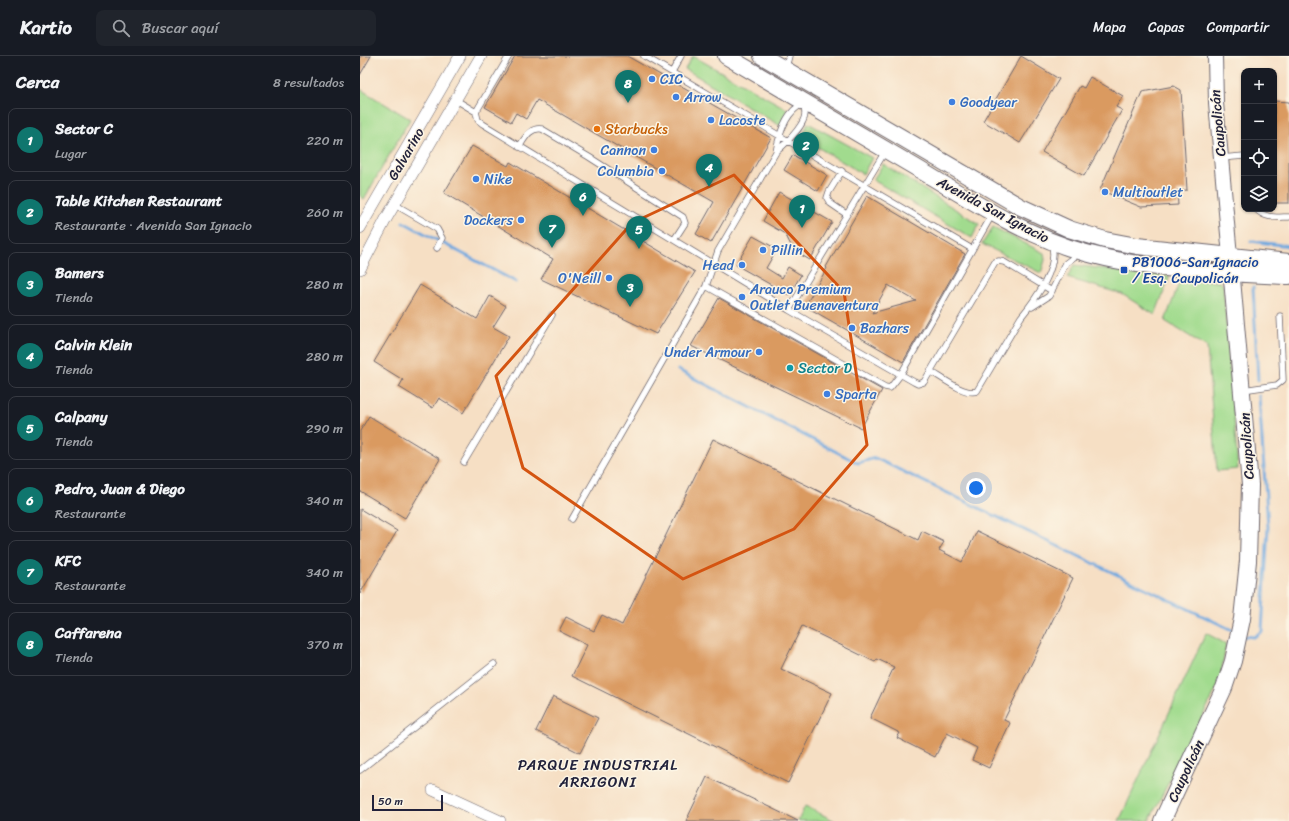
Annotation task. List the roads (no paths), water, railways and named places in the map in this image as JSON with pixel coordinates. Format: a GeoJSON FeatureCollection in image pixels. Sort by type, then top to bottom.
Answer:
{"type":"FeatureCollection","features":[{"type":"Feature","properties":{"kind":"main road","name":"Avenida San Ignacio"},"geometry":{"type":"LineString","coordinates":[[726,56],[961,195],[993,213],[1050,241],[1081,252],[1119,261],[1190,270],[1289,276]]}},
{"type":"Feature","properties":{"kind":"main road","name":"Avenida San Ignacio"},"geometry":{"type":"LineString","coordinates":[[762,56],[787,63],[923,150],[1021,207],[1069,229],[1123,243],[1190,252],[1289,262]]}},
{"type":"Feature","properties":{"kind":"main road"},"geometry":{"type":"LineString","coordinates":[[913,166],[922,162],[924,156],[923,150]]}},
{"type":"Feature","properties":{"kind":"main road"},"geometry":{"type":"LineString","coordinates":[[961,195],[963,186],[971,178]]}},
{"type":"Feature","properties":{"kind":"main road"},"geometry":{"type":"LineString","coordinates":[[1190,252],[1194,260],[1190,270]]}},
{"type":"Feature","properties":{"kind":"main road","name":"Caupolicán"},"geometry":{"type":"LineString","coordinates":[[1162,821],[1224,688],[1242,619],[1248,561],[1250,511],[1248,459],[1230,256]]}},
{"type":"Feature","properties":{"kind":"street","name":"Galvarino"},"geometry":{"type":"LineString","coordinates":[[360,228],[460,56]]}},
{"type":"Feature","properties":{"kind":"street","name":"Galvarino"},"geometry":{"type":"LineString","coordinates":[[360,269],[394,204],[481,56]]}},
{"type":"Feature","properties":{"kind":"street","name":"Caupolicán"},"geometry":{"type":"LineString","coordinates":[[1215,56],[1216,103],[1230,256]]}},
{"type":"Feature","properties":{"kind":"street"},"geometry":{"type":"LineString","coordinates":[[378,196],[394,204]]}},
{"type":"Feature","properties":{"kind":"street"},"geometry":{"type":"LineString","coordinates":[[433,790],[500,821]]}},
{"type":"Feature","properties":{"kind":"lane"},"geometry":{"type":"LineString","coordinates":[[509,56],[476,112],[478,120],[519,147],[714,263],[789,310],[918,384],[924,382],[995,262],[1004,262],[1052,291]]}},
{"type":"Feature","properties":{"kind":"lane"},"geometry":{"type":"LineString","coordinates":[[644,56],[790,140],[972,249]]}},
{"type":"Feature","properties":{"kind":"lane"},"geometry":{"type":"LineString","coordinates":[[656,62],[659,56]]}},
{"type":"Feature","properties":{"kind":"lane"},"geometry":{"type":"LineString","coordinates":[[672,72],[681,56]]}},
{"type":"Feature","properties":{"kind":"lane"},"geometry":{"type":"LineString","coordinates":[[456,100],[476,112]]}},
{"type":"Feature","properties":{"kind":"lane"},"geometry":{"type":"LineString","coordinates":[[572,519],[706,286],[714,263],[735,220],[776,152],[790,140],[805,115],[805,103],[792,110],[779,134],[776,152]]}},
{"type":"Feature","properties":{"kind":"lane"},"geometry":{"type":"LineString","coordinates":[[519,147],[529,132],[536,128],[542,129],[589,156],[683,217],[685,223],[674,240]]}},
{"type":"Feature","properties":{"kind":"lane"},"geometry":{"type":"LineString","coordinates":[[789,310],[886,150]]}},
{"type":"Feature","properties":{"kind":"lane"},"geometry":{"type":"LineString","coordinates":[[1221,158],[1241,156]]}},
{"type":"Feature","properties":{"kind":"lane"},"geometry":{"type":"LineString","coordinates":[[842,171],[827,198],[830,203],[846,214]]}},
{"type":"Feature","properties":{"kind":"lane"},"geometry":{"type":"LineString","coordinates":[[394,204],[437,229],[442,238],[437,248]]}},
{"type":"Feature","properties":{"kind":"lane"},"geometry":{"type":"LineString","coordinates":[[1259,212],[1269,217],[1289,217]]}},
{"type":"Feature","properties":{"kind":"lane"},"geometry":{"type":"LineString","coordinates":[[706,286],[885,387],[893,386],[993,213]]}},
{"type":"Feature","properties":{"kind":"lane"},"geometry":{"type":"LineString","coordinates":[[930,371],[965,391],[973,393],[977,391],[1021,317],[1030,308],[1043,286],[1053,253],[1050,241]]}},
{"type":"Feature","properties":{"kind":"lane"},"geometry":{"type":"LineString","coordinates":[[1030,308],[1044,300],[1052,291],[1066,263],[1081,252]]}},
{"type":"Feature","properties":{"kind":"lane"},"geometry":{"type":"LineString","coordinates":[[464,462],[552,315]]}},
{"type":"Feature","properties":{"kind":"lane"},"geometry":{"type":"LineString","coordinates":[[1242,390],[1277,385],[1283,380],[1280,316]]}},
{"type":"Feature","properties":{"kind":"lane"},"geometry":{"type":"LineString","coordinates":[[360,770],[494,664]]}},
{"type":"Feature","properties":{"kind":"waterway"},"geometry":{"type":"LineString","coordinates":[[403,222],[516,282]]}},
{"type":"Feature","properties":{"kind":"waterway"},"geometry":{"type":"LineString","coordinates":[[1251,241],[1289,246]]}},
{"type":"Feature","properties":{"kind":"waterway"},"geometry":{"type":"LineString","coordinates":[[1253,287],[1258,380]]}},
{"type":"Feature","properties":{"kind":"waterway"},"geometry":{"type":"LineString","coordinates":[[678,370],[858,463],[875,458],[1234,631]]}},
{"type":"Feature","properties":{"kind":"waterway"},"geometry":{"type":"LineString","coordinates":[[1243,636],[1254,637],[1262,631],[1268,527],[1259,396]]}},
{"type":"Feature","properties":{"kind":"place","name":"CIC"},"geometry":{"type":"Point","coordinates":[652,79]}},
{"type":"Feature","properties":{"kind":"place","name":"Arrow"},"geometry":{"type":"Point","coordinates":[676,97]}},
{"type":"Feature","properties":{"kind":"place","name":"Goodyear"},"geometry":{"type":"Point","coordinates":[952,102]}},
{"type":"Feature","properties":{"kind":"place","name":"Caffarena"},"geometry":{"type":"Point","coordinates":[628,103]}},
{"type":"Feature","properties":{"kind":"place","name":"Lacoste"},"geometry":{"type":"Point","coordinates":[711,120]}},
{"type":"Feature","properties":{"kind":"place","name":"Starbucks"},"geometry":{"type":"Point","coordinates":[597,129]}},
{"type":"Feature","properties":{"kind":"place","name":"Cannon"},"geometry":{"type":"Point","coordinates":[654,150]}},
{"type":"Feature","properties":{"kind":"place","name":"Table Kitchen Restaurant"},"geometry":{"type":"Point","coordinates":[806,165]}},
{"type":"Feature","properties":{"kind":"place","name":"Columbia"},"geometry":{"type":"Point","coordinates":[662,171]}},
{"type":"Feature","properties":{"kind":"place","name":"Nike"},"geometry":{"type":"Point","coordinates":[476,179]}},
{"type":"Feature","properties":{"kind":"place","name":"Calvin Klein"},"geometry":{"type":"Point","coordinates":[709,187]}},
{"type":"Feature","properties":{"kind":"place","name":"Multioutlet"},"geometry":{"type":"Point","coordinates":[1105,192]}},
{"type":"Feature","properties":{"kind":"place","name":"Pedro, Juan & Diego"},"geometry":{"type":"Point","coordinates":[583,216]}},
{"type":"Feature","properties":{"kind":"place","name":"Dockers"},"geometry":{"type":"Point","coordinates":[521,220]}},
{"type":"Feature","properties":{"kind":"place","name":"Sector C"},"geometry":{"type":"Point","coordinates":[802,228]}},
{"type":"Feature","properties":{"kind":"place","name":"KFC"},"geometry":{"type":"Point","coordinates":[552,248]}},
{"type":"Feature","properties":{"kind":"place","name":"Calpany"},"geometry":{"type":"Point","coordinates":[639,249]}},
{"type":"Feature","properties":{"kind":"place","name":"Pillin"},"geometry":{"type":"Point","coordinates":[763,250]}},
{"type":"Feature","properties":{"kind":"place","name":"Head"},"geometry":{"type":"Point","coordinates":[742,265]}},
{"type":"Feature","properties":{"kind":"place","name":"PB1006-San Ignacio / Esq. Caupolicán"},"geometry":{"type":"Point","coordinates":[1124,270]}},
{"type":"Feature","properties":{"kind":"place","name":"O'Neill"},"geometry":{"type":"Point","coordinates":[609,278]}},
{"type":"Feature","properties":{"kind":"place","name":"Arauco Premium Outlet Buenaventura"},"geometry":{"type":"Point","coordinates":[742,297]}},
{"type":"Feature","properties":{"kind":"place","name":"Bamers"},"geometry":{"type":"Point","coordinates":[630,307]}},
{"type":"Feature","properties":{"kind":"place","name":"Bazhars"},"geometry":{"type":"Point","coordinates":[852,328]}},
{"type":"Feature","properties":{"kind":"place","name":"Under Armour"},"geometry":{"type":"Point","coordinates":[759,352]}},
{"type":"Feature","properties":{"kind":"place","name":"Sector D"},"geometry":{"type":"Point","coordinates":[790,368]}},
{"type":"Feature","properties":{"kind":"place","name":"Sparta"},"geometry":{"type":"Point","coordinates":[827,394]}},
{"type":"Feature","properties":{"kind":"district","name":"PARQUE INDUSTRIAL ARRIGONI"},"geometry":{"type":"Point","coordinates":[598,774]}}]}
